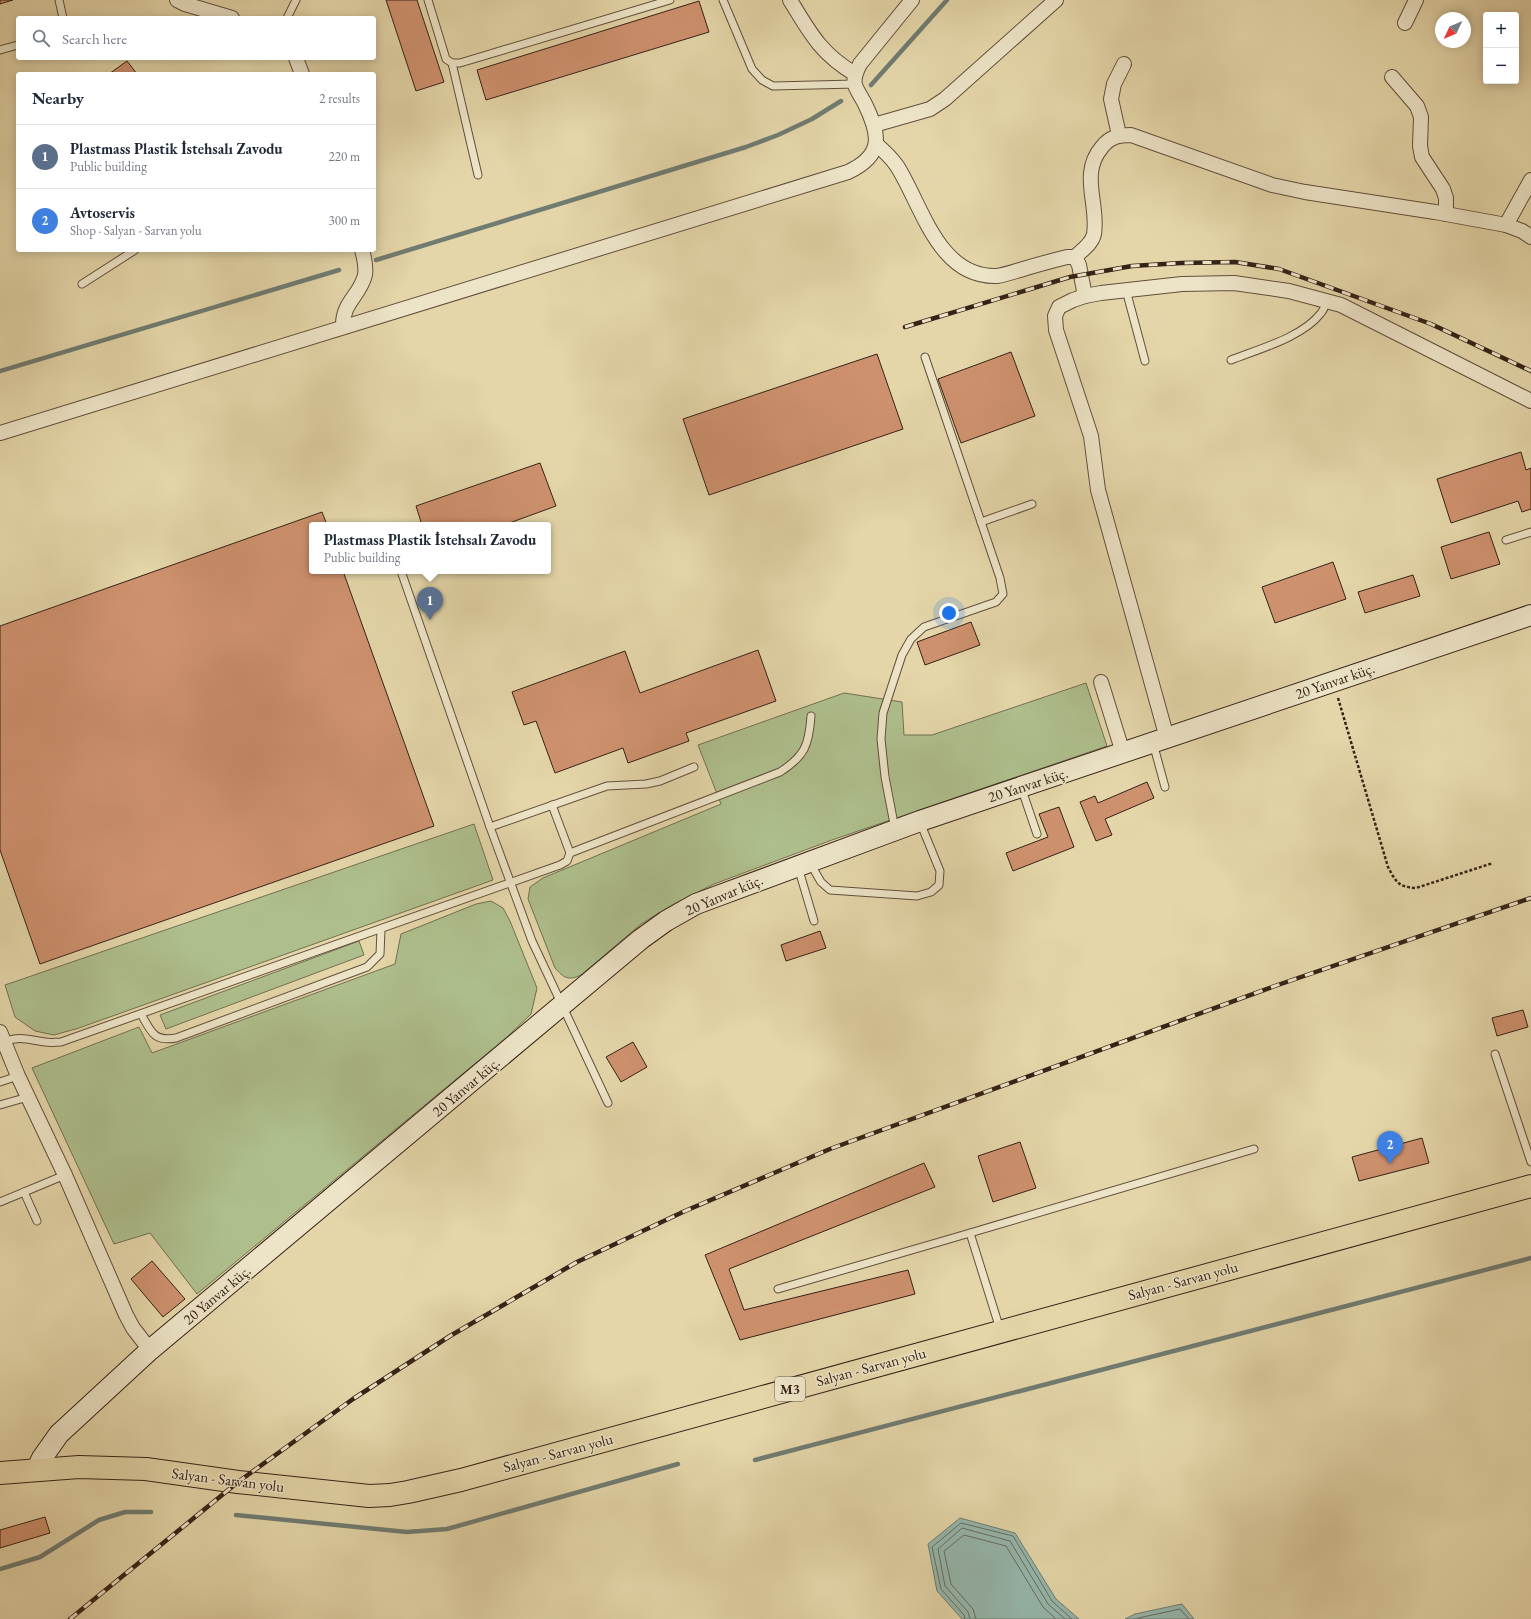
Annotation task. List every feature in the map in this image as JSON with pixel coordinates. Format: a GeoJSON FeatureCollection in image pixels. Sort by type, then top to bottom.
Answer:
{"type":"FeatureCollection","features":[{"type":"Feature","properties":{"kind":"main road","name":"Salyan - Sarvan yolu"},"geometry":{"type":"LineString","coordinates":[[36,1471],[79,1467],[146,1469],[238,1482],[347,1494],[390,1495],[461,1480],[1531,1186]]}},
{"type":"Feature","properties":{"kind":"main road"},"geometry":{"type":"LineString","coordinates":[[0,1473],[36,1471]]}},
{"type":"Feature","properties":{"kind":"main road","name":"M3"},"geometry":{"type":"LineString","coordinates":[[0,1483],[36,1471]]}},
{"type":"Feature","properties":{"kind":"street"},"geometry":{"type":"LineString","coordinates":[[177,0],[185,4],[225,16]]}},
{"type":"Feature","properties":{"kind":"street"},"geometry":{"type":"LineString","coordinates":[[0,433],[848,172],[862,166],[871,157],[876,144],[877,134],[855,79],[823,50],[806,28],[790,0]]}},
{"type":"Feature","properties":{"kind":"street"},"geometry":{"type":"LineString","coordinates":[[855,79],[860,64],[912,0]]}},
{"type":"Feature","properties":{"kind":"street"},"geometry":{"type":"LineString","coordinates":[[874,125],[930,109],[945,99],[1056,0]]}},
{"type":"Feature","properties":{"kind":"street"},"geometry":{"type":"LineString","coordinates":[[1405,23],[1416,0]]}},
{"type":"Feature","properties":{"kind":"street"},"geometry":{"type":"LineString","coordinates":[[297,60],[301,72]]}},
{"type":"Feature","properties":{"kind":"street"},"geometry":{"type":"LineString","coordinates":[[1119,135],[1111,99],[1114,84],[1124,64]]}},
{"type":"Feature","properties":{"kind":"street"},"geometry":{"type":"LineString","coordinates":[[1392,77],[1417,106],[1421,117],[1420,146],[1422,157],[1443,189],[1446,198],[1446,214]]}},
{"type":"Feature","properties":{"kind":"street"},"geometry":{"type":"LineString","coordinates":[[876,144],[887,153],[897,166],[935,237],[946,253],[961,267],[985,276],[999,276],[1067,257],[1075,257],[1090,242],[1094,234],[1090,181],[1092,166],[1097,152],[1108,140],[1119,135],[1131,134],[1272,184],[1312,193],[1506,225],[1522,231],[1531,237]]}},
{"type":"Feature","properties":{"kind":"street"},"geometry":{"type":"LineString","coordinates":[[1506,225],[1531,180]]}},
{"type":"Feature","properties":{"kind":"street"},"geometry":{"type":"LineString","coordinates":[[343,327],[342,319],[345,309],[365,275],[363,252]]}},
{"type":"Feature","properties":{"kind":"street"},"geometry":{"type":"LineString","coordinates":[[1075,257],[1079,265],[1085,296]]}},
{"type":"Feature","properties":{"kind":"street"},"geometry":{"type":"LineString","coordinates":[[1160,741],[1098,490],[1091,436],[1056,330],[1055,316],[1059,307],[1085,296],[1182,284],[1234,283],[1289,291],[1341,305],[1531,401]]}},
{"type":"Feature","properties":{"kind":"street","name":"20 Yanvar küç."},"geometry":{"type":"LineString","coordinates":[[36,1471],[42,1458],[59,1434],[150,1350],[641,939],[666,921],[696,904],[803,863],[920,821],[1531,615]]}},
{"type":"Feature","properties":{"kind":"street"},"geometry":{"type":"LineString","coordinates":[[1101,682],[1123,753]]}},
{"type":"Feature","properties":{"kind":"street"},"geometry":{"type":"LineString","coordinates":[[2,1037],[18,1076],[65,1175],[126,1315],[133,1328],[150,1350]]}},
{"type":"Feature","properties":{"kind":"lane"},"geometry":{"type":"LineString","coordinates":[[59,0],[63,16]]}},
{"type":"Feature","properties":{"kind":"lane"},"geometry":{"type":"LineString","coordinates":[[288,16],[296,0]]}},
{"type":"Feature","properties":{"kind":"lane"},"geometry":{"type":"LineString","coordinates":[[428,0],[446,59],[452,63],[460,62],[650,3],[670,0]]}},
{"type":"Feature","properties":{"kind":"lane"},"geometry":{"type":"LineString","coordinates":[[723,0],[752,69],[762,80],[773,86],[855,79]]}},
{"type":"Feature","properties":{"kind":"lane"},"geometry":{"type":"LineString","coordinates":[[0,50],[16,46]]}},
{"type":"Feature","properties":{"kind":"lane"},"geometry":{"type":"LineString","coordinates":[[452,63],[478,175]]}},
{"type":"Feature","properties":{"kind":"lane"},"geometry":{"type":"LineString","coordinates":[[82,284],[132,252]]}},
{"type":"Feature","properties":{"kind":"lane"},"geometry":{"type":"LineString","coordinates":[[1126,290],[1145,361]]}},
{"type":"Feature","properties":{"kind":"lane"},"geometry":{"type":"LineString","coordinates":[[1231,360],[1295,334],[1311,323],[1322,312],[1326,302]]}},
{"type":"Feature","properties":{"kind":"lane"},"geometry":{"type":"LineString","coordinates":[[896,830],[886,777],[881,739],[883,712],[902,655],[911,639],[924,627],[996,602],[1002,594],[1000,578],[925,357]]}},
{"type":"Feature","properties":{"kind":"lane"},"geometry":{"type":"LineString","coordinates":[[981,522],[1032,504]]}},
{"type":"Feature","properties":{"kind":"lane"},"geometry":{"type":"LineString","coordinates":[[1506,540],[1531,532]]}},
{"type":"Feature","properties":{"kind":"lane"},"geometry":{"type":"LineString","coordinates":[[402,574],[490,828],[532,941],[608,1103]]}},
{"type":"Feature","properties":{"kind":"lane"},"geometry":{"type":"LineString","coordinates":[[570,853],[780,772],[795,762],[805,748],[810,734],[812,716]]}},
{"type":"Feature","properties":{"kind":"lane"},"geometry":{"type":"LineString","coordinates":[[1160,741],[1165,787]]}},
{"type":"Feature","properties":{"kind":"lane"},"geometry":{"type":"LineString","coordinates":[[490,828],[607,786],[646,784],[694,766]]}},
{"type":"Feature","properties":{"kind":"lane"},"geometry":{"type":"LineString","coordinates":[[1021,787],[1037,834]]}},
{"type":"Feature","properties":{"kind":"lane"},"geometry":{"type":"LineString","coordinates":[[2,1037],[46,1042],[61,1042],[381,930],[560,865],[567,861],[570,853],[552,805]]}},
{"type":"Feature","properties":{"kind":"lane"},"geometry":{"type":"LineString","coordinates":[[803,863],[820,882],[830,890],[917,896],[931,892],[939,885],[940,871],[920,821]]}},
{"type":"Feature","properties":{"kind":"lane"},"geometry":{"type":"LineString","coordinates":[[803,863],[814,921]]}},
{"type":"Feature","properties":{"kind":"lane"},"geometry":{"type":"LineString","coordinates":[[141,1014],[153,1034],[164,1040],[176,1038],[367,967],[380,954],[381,930]]}},
{"type":"Feature","properties":{"kind":"lane"},"geometry":{"type":"LineString","coordinates":[[1495,1054],[1531,1162]]}},
{"type":"Feature","properties":{"kind":"lane"},"geometry":{"type":"LineString","coordinates":[[0,1082],[18,1076]]}},
{"type":"Feature","properties":{"kind":"lane"},"geometry":{"type":"LineString","coordinates":[[0,1105],[28,1097]]}},
{"type":"Feature","properties":{"kind":"lane"},"geometry":{"type":"LineString","coordinates":[[778,1289],[970,1234],[1254,1148]]}},
{"type":"Feature","properties":{"kind":"lane"},"geometry":{"type":"LineString","coordinates":[[0,1202],[65,1175]]}},
{"type":"Feature","properties":{"kind":"lane"},"geometry":{"type":"LineString","coordinates":[[24,1192],[37,1221]]}},
{"type":"Feature","properties":{"kind":"lane"},"geometry":{"type":"LineString","coordinates":[[970,1234],[1000,1331]]}},
{"type":"Feature","properties":{"kind":"path"},"geometry":{"type":"LineString","coordinates":[[1334,682],[1388,867],[1396,882],[1404,888],[1416,888],[1493,863]]}},
{"type":"Feature","properties":{"kind":"green space"},"geometry":{"type":"Polygon","coordinates":[[[1086,683],[1107,746],[832,840],[714,884],[672,905],[641,924],[581,975],[573,978],[566,978],[555,968],[528,899],[530,887],[543,878],[721,804],[698,745],[844,693],[902,702],[904,735],[932,735],[1086,683]]]}},
{"type":"Feature","properties":{"kind":"green space"},"geometry":{"type":"Polygon","coordinates":[[[474,824],[493,880],[79,1028],[54,1035],[35,1031],[15,1017],[5,985],[474,824]]]}},
{"type":"Feature","properties":{"kind":"green space"},"geometry":{"type":"Polygon","coordinates":[[[491,901],[503,908],[510,921],[537,988],[531,1014],[507,1037],[197,1294],[150,1233],[114,1244],[32,1068],[139,1027],[152,1053],[395,964],[401,934],[476,904],[491,901]]]}},
{"type":"Feature","properties":{"kind":"green space"},"geometry":{"type":"Polygon","coordinates":[[[359,941],[364,955],[166,1029],[160,1015],[359,941]]]}},
{"type":"Feature","properties":{"kind":"water"},"geometry":{"type":"Polygon","coordinates":[[[960,1518],[1015,1533],[1056,1599],[1079,1619],[962,1619],[937,1591],[928,1544],[960,1518]]]}},
{"type":"Feature","properties":{"kind":"water"},"geometry":{"type":"Polygon","coordinates":[[[1182,1604],[1194,1619],[1125,1619],[1135,1614],[1182,1604]]]}},
{"type":"Feature","properties":{"kind":"building"},"geometry":{"type":"Polygon","coordinates":[[[0,0],[13,0],[0,4],[0,0]]]}},
{"type":"Feature","properties":{"kind":"building"},"geometry":{"type":"Polygon","coordinates":[[[386,0],[417,0],[444,82],[416,91],[386,0]]]}},
{"type":"Feature","properties":{"kind":"building"},"geometry":{"type":"Polygon","coordinates":[[[699,1],[709,32],[486,100],[477,70],[699,1]]]}},
{"type":"Feature","properties":{"kind":"building"},"geometry":{"type":"Polygon","coordinates":[[[127,61],[135,72],[112,72],[127,61]]]}},
{"type":"Feature","properties":{"kind":"building"},"geometry":{"type":"Polygon","coordinates":[[[1011,352],[1035,416],[961,443],[938,379],[1011,352]]]}},
{"type":"Feature","properties":{"kind":"building"},"geometry":{"type":"Polygon","coordinates":[[[877,354],[903,429],[709,495],[683,419],[877,354]]]}},
{"type":"Feature","properties":{"kind":"building"},"geometry":{"type":"Polygon","coordinates":[[[1521,452],[1526,470],[1531,468],[1531,509],[1522,512],[1518,501],[1451,523],[1437,479],[1521,452]]]}},
{"type":"Feature","properties":{"kind":"building"},"geometry":{"type":"Polygon","coordinates":[[[540,463],[556,506],[512,522],[421,522],[416,506],[540,463]]]}},
{"type":"Feature","properties":{"kind":"building"},"geometry":{"type":"Polygon","coordinates":[[[322,512],[326,522],[309,522],[309,574],[344,574],[434,826],[40,964],[0,850],[0,626],[322,512]]]}},
{"type":"Feature","properties":{"kind":"building"},"geometry":{"type":"Polygon","coordinates":[[[1489,532],[1500,564],[1451,579],[1441,547],[1489,532]]]}},
{"type":"Feature","properties":{"kind":"building"},"geometry":{"type":"Polygon","coordinates":[[[1333,562],[1346,599],[1275,623],[1262,587],[1333,562]]]}},
{"type":"Feature","properties":{"kind":"building"},"geometry":{"type":"Polygon","coordinates":[[[1413,575],[1420,596],[1365,613],[1358,592],[1413,575]]]}},
{"type":"Feature","properties":{"kind":"building"},"geometry":{"type":"Polygon","coordinates":[[[971,622],[980,645],[925,665],[917,642],[971,622]]]}},
{"type":"Feature","properties":{"kind":"building"},"geometry":{"type":"Polygon","coordinates":[[[758,650],[776,701],[686,733],[689,741],[628,763],[623,748],[555,773],[536,721],[524,725],[512,692],[625,651],[640,693],[758,650]]]}},
{"type":"Feature","properties":{"kind":"building"},"geometry":{"type":"Polygon","coordinates":[[[1147,782],[1154,798],[1105,819],[1112,835],[1096,841],[1080,802],[1095,796],[1098,803],[1147,782]]]}},
{"type":"Feature","properties":{"kind":"building"},"geometry":{"type":"Polygon","coordinates":[[[1059,807],[1074,847],[1013,871],[1006,853],[1048,837],[1039,814],[1059,807]]]}},
{"type":"Feature","properties":{"kind":"building"},"geometry":{"type":"Polygon","coordinates":[[[820,931],[826,948],[786,961],[781,945],[820,931]]]}},
{"type":"Feature","properties":{"kind":"building"},"geometry":{"type":"Polygon","coordinates":[[[1523,1010],[1528,1027],[1497,1036],[1492,1018],[1523,1010]]]}},
{"type":"Feature","properties":{"kind":"building"},"geometry":{"type":"Polygon","coordinates":[[[633,1042],[647,1067],[621,1082],[606,1057],[633,1042]]]}},
{"type":"Feature","properties":{"kind":"building"},"geometry":{"type":"Polygon","coordinates":[[[1422,1138],[1429,1163],[1359,1181],[1352,1157],[1422,1138]]]}},
{"type":"Feature","properties":{"kind":"building"},"geometry":{"type":"Polygon","coordinates":[[[1020,1142],[1036,1188],[993,1202],[978,1156],[1020,1142]]]}},
{"type":"Feature","properties":{"kind":"building"},"geometry":{"type":"Polygon","coordinates":[[[924,1163],[935,1187],[729,1269],[744,1310],[908,1270],[915,1294],[740,1340],[705,1255],[924,1163]]]}},
{"type":"Feature","properties":{"kind":"building"},"geometry":{"type":"Polygon","coordinates":[[[152,1261],[185,1299],[163,1317],[131,1279],[152,1261]]]}},
{"type":"Feature","properties":{"kind":"building"},"geometry":{"type":"Polygon","coordinates":[[[45,1517],[50,1533],[0,1548],[0,1530],[45,1517]]]}},
{"type":"Feature","properties":{"kind":"waterway"},"geometry":{"type":"LineString","coordinates":[[871,85],[947,0]]}},
{"type":"Feature","properties":{"kind":"waterway"},"geometry":{"type":"LineString","coordinates":[[376,260],[746,147],[778,135],[812,119],[841,101]]}},
{"type":"Feature","properties":{"kind":"waterway"},"geometry":{"type":"LineString","coordinates":[[0,371],[339,270]]}},
{"type":"Feature","properties":{"kind":"waterway"},"geometry":{"type":"LineString","coordinates":[[755,1460],[1531,1258]]}},
{"type":"Feature","properties":{"kind":"waterway"},"geometry":{"type":"LineString","coordinates":[[236,1515],[407,1532],[447,1529],[678,1464]]}},
{"type":"Feature","properties":{"kind":"waterway"},"geometry":{"type":"LineString","coordinates":[[0,1569],[40,1557],[99,1520],[125,1512],[151,1512]]}},
{"type":"Feature","properties":{"kind":"railway"},"geometry":{"type":"LineString","coordinates":[[905,327],[1070,277],[1132,266],[1235,262],[1279,269],[1431,324],[1531,371]]}},
{"type":"Feature","properties":{"kind":"railway"},"geometry":{"type":"LineString","coordinates":[[70,1619],[238,1482],[353,1399],[450,1336],[577,1262],[685,1211],[830,1149],[1272,987],[1531,898]]}},
{"type":"Feature","properties":{"kind":"place","name":"Plastmass Plastik İstehsalı Zavodu"},"geometry":{"type":"Point","coordinates":[430,620]}},
{"type":"Feature","properties":{"kind":"place","name":"Avtoservis"},"geometry":{"type":"Point","coordinates":[1390,1164]}}]}
